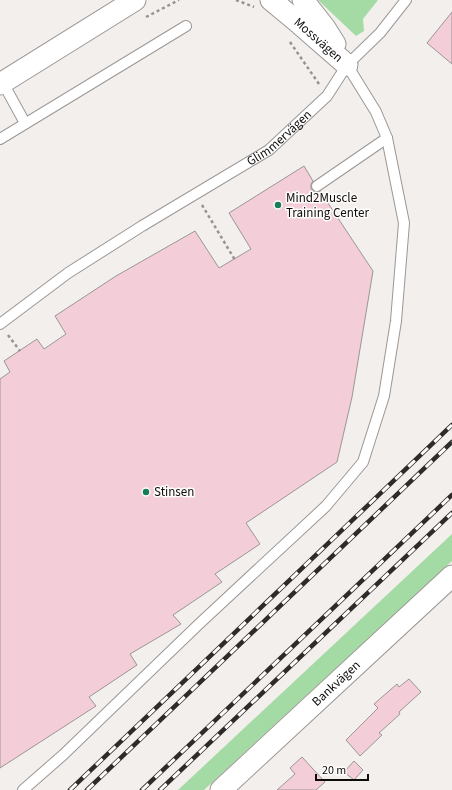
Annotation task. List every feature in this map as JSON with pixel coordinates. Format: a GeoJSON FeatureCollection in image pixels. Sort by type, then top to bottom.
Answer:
{"type":"FeatureCollection","features":[{"type":"Feature","properties":{"kind":"street"},"geometry":{"type":"LineString","coordinates":[[1,84],[135,0]]}},
{"type":"Feature","properties":{"kind":"street","name":"Mossvägen"},"geometry":{"type":"LineString","coordinates":[[303,0],[325,28],[347,65]]}},
{"type":"Feature","properties":{"kind":"street","name":"Mossvägen"},"geometry":{"type":"LineString","coordinates":[[264,4],[300,24],[347,65]]}},
{"type":"Feature","properties":{"kind":"street","name":"Bankvägen"},"geometry":{"type":"LineString","coordinates":[[221,790],[452,576]]}},
{"type":"Feature","properties":{"kind":"lane","name":"Glimmervägen"},"geometry":{"type":"LineString","coordinates":[[0,324],[68,273],[142,226],[268,150],[327,96],[347,65],[380,33],[406,0]]}},
{"type":"Feature","properties":{"kind":"lane"},"geometry":{"type":"LineString","coordinates":[[0,139],[186,26]]}},
{"type":"Feature","properties":{"kind":"lane","name":"Mossvägen"},"geometry":{"type":"LineString","coordinates":[[23,790],[63,755],[199,624],[326,506],[362,462],[384,396],[396,321],[404,223],[387,138],[376,112],[347,65]]}},
{"type":"Feature","properties":{"kind":"lane"},"geometry":{"type":"LineString","coordinates":[[1,84],[25,123]]}},
{"type":"Feature","properties":{"kind":"lane"},"geometry":{"type":"LineString","coordinates":[[317,186],[387,138]]}},
{"type":"Feature","properties":{"kind":"path"},"geometry":{"type":"LineString","coordinates":[[236,0],[264,4]]}},
{"type":"Feature","properties":{"kind":"path"},"geometry":{"type":"LineString","coordinates":[[288,39],[327,96]]}},
{"type":"Feature","properties":{"kind":"path"},"geometry":{"type":"LineString","coordinates":[[195,194],[235,260]]}},
{"type":"Feature","properties":{"kind":"path"},"geometry":{"type":"LineString","coordinates":[[0,324],[20,351]]}},
{"type":"Feature","properties":{"kind":"green space"},"geometry":{"type":"Polygon","coordinates":[[[318,0],[378,0],[363,19],[364,31],[356,36],[318,0]]]}},
{"type":"Feature","properties":{"kind":"green space"},"geometry":{"type":"Polygon","coordinates":[[[452,534],[452,561],[204,790],[178,790],[452,534]]]}},
{"type":"Feature","properties":{"kind":"building"},"geometry":{"type":"Polygon","coordinates":[[[452,12],[452,64],[427,43],[452,12]]]}},
{"type":"Feature","properties":{"kind":"building","name":"Stinsen"},"geometry":{"type":"Polygon","coordinates":[[[304,166],[313,181],[311,184],[311,189],[315,192],[320,191],[373,271],[352,397],[337,462],[246,523],[260,544],[215,574],[222,582],[173,615],[181,624],[130,654],[137,665],[89,697],[96,706],[0,768],[0,379],[10,372],[4,361],[37,339],[44,349],[66,334],[55,316],[116,276],[195,231],[219,268],[251,249],[229,213],[304,166]]]}},
{"type":"Feature","properties":{"kind":"building"},"geometry":{"type":"Polygon","coordinates":[[[409,679],[421,692],[399,712],[400,714],[379,733],[382,735],[360,756],[346,740],[378,708],[374,704],[397,684],[399,687],[409,679]]]}},
{"type":"Feature","properties":{"kind":"building"},"geometry":{"type":"Polygon","coordinates":[[[302,757],[325,782],[316,790],[277,790],[295,774],[290,768],[302,757]]]}},
{"type":"Feature","properties":{"kind":"building"},"geometry":{"type":"Polygon","coordinates":[[[354,761],[363,770],[354,780],[344,772],[354,761]]]}},
{"type":"Feature","properties":{"kind":"railway"},"geometry":{"type":"LineString","coordinates":[[70,790],[452,425]]}},
{"type":"Feature","properties":{"kind":"railway"},"geometry":{"type":"LineString","coordinates":[[87,790],[452,442]]}},
{"type":"Feature","properties":{"kind":"railway"},"geometry":{"type":"LineString","coordinates":[[142,790],[452,495]]}},
{"type":"Feature","properties":{"kind":"railway"},"geometry":{"type":"LineString","coordinates":[[160,790],[452,513]]}},
{"type":"Feature","properties":{"kind":"place","name":"Mind2Muscle Training Center"},"geometry":{"type":"Point","coordinates":[278,205]}},
{"type":"Feature","properties":{"kind":"place","name":"Stinsen"},"geometry":{"type":"Point","coordinates":[146,492]}}]}
